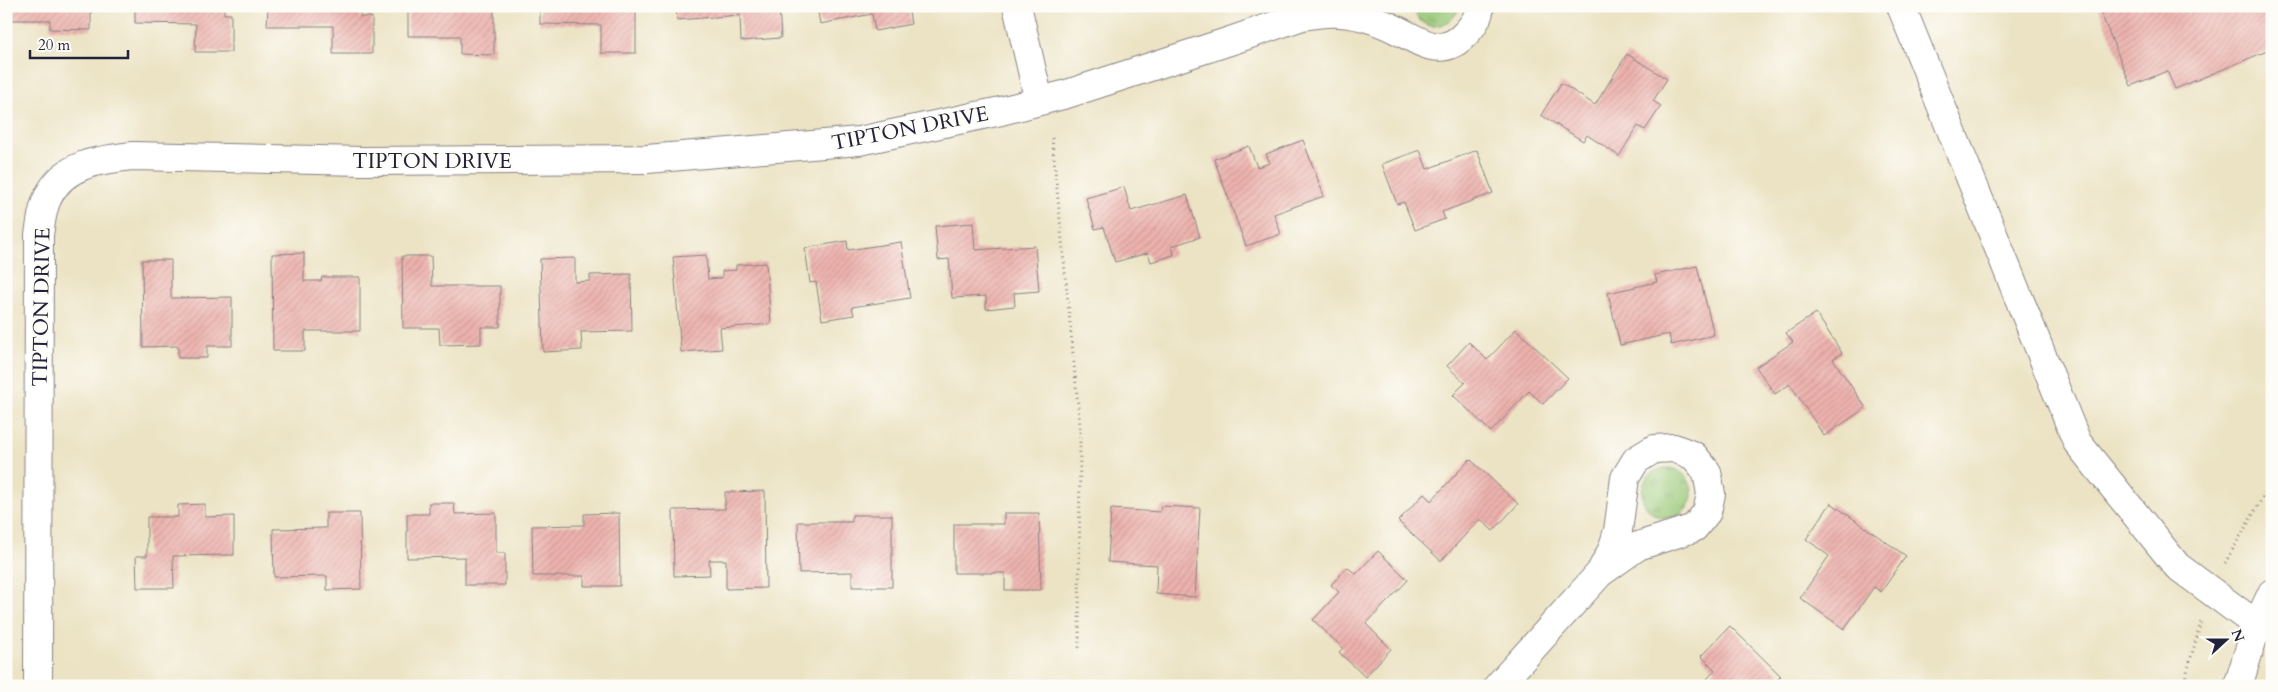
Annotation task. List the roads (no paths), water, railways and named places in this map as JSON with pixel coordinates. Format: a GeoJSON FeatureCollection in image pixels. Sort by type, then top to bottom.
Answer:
{"type":"FeatureCollection","features":[{"type":"Feature","properties":{"kind":"street"},"geometry":{"type":"LineString","coordinates":[[1017,6],[1039,101]]}},
{"type":"Feature","properties":{"kind":"street","name":"TIPTON DRIVE"},"geometry":{"type":"LineString","coordinates":[[38,686],[39,234],[48,197],[67,171],[103,160],[133,156],[363,161],[647,160],[859,142],[1039,101],[1157,66],[1311,11],[1332,11],[1365,18],[1398,30],[1428,46],[1447,45],[1462,39],[1474,25],[1480,6]]}},
{"type":"Feature","properties":{"kind":"street"},"geometry":{"type":"LineString","coordinates":[[1901,6],[2077,442],[2177,566],[2264,628]]}},
{"type":"Feature","properties":{"kind":"street"},"geometry":{"type":"LineString","coordinates":[[1498,686],[1600,572],[1612,550],[1618,531],[1625,478],[1636,460],[1654,449],[1674,448],[1694,456],[1707,472],[1711,494],[1707,512],[1694,528],[1638,546],[1600,572]]}},
{"type":"Feature","properties":{"kind":"street"},"geometry":{"type":"LineString","coordinates":[[2238,686],[2264,628],[2272,594]]}}]}
